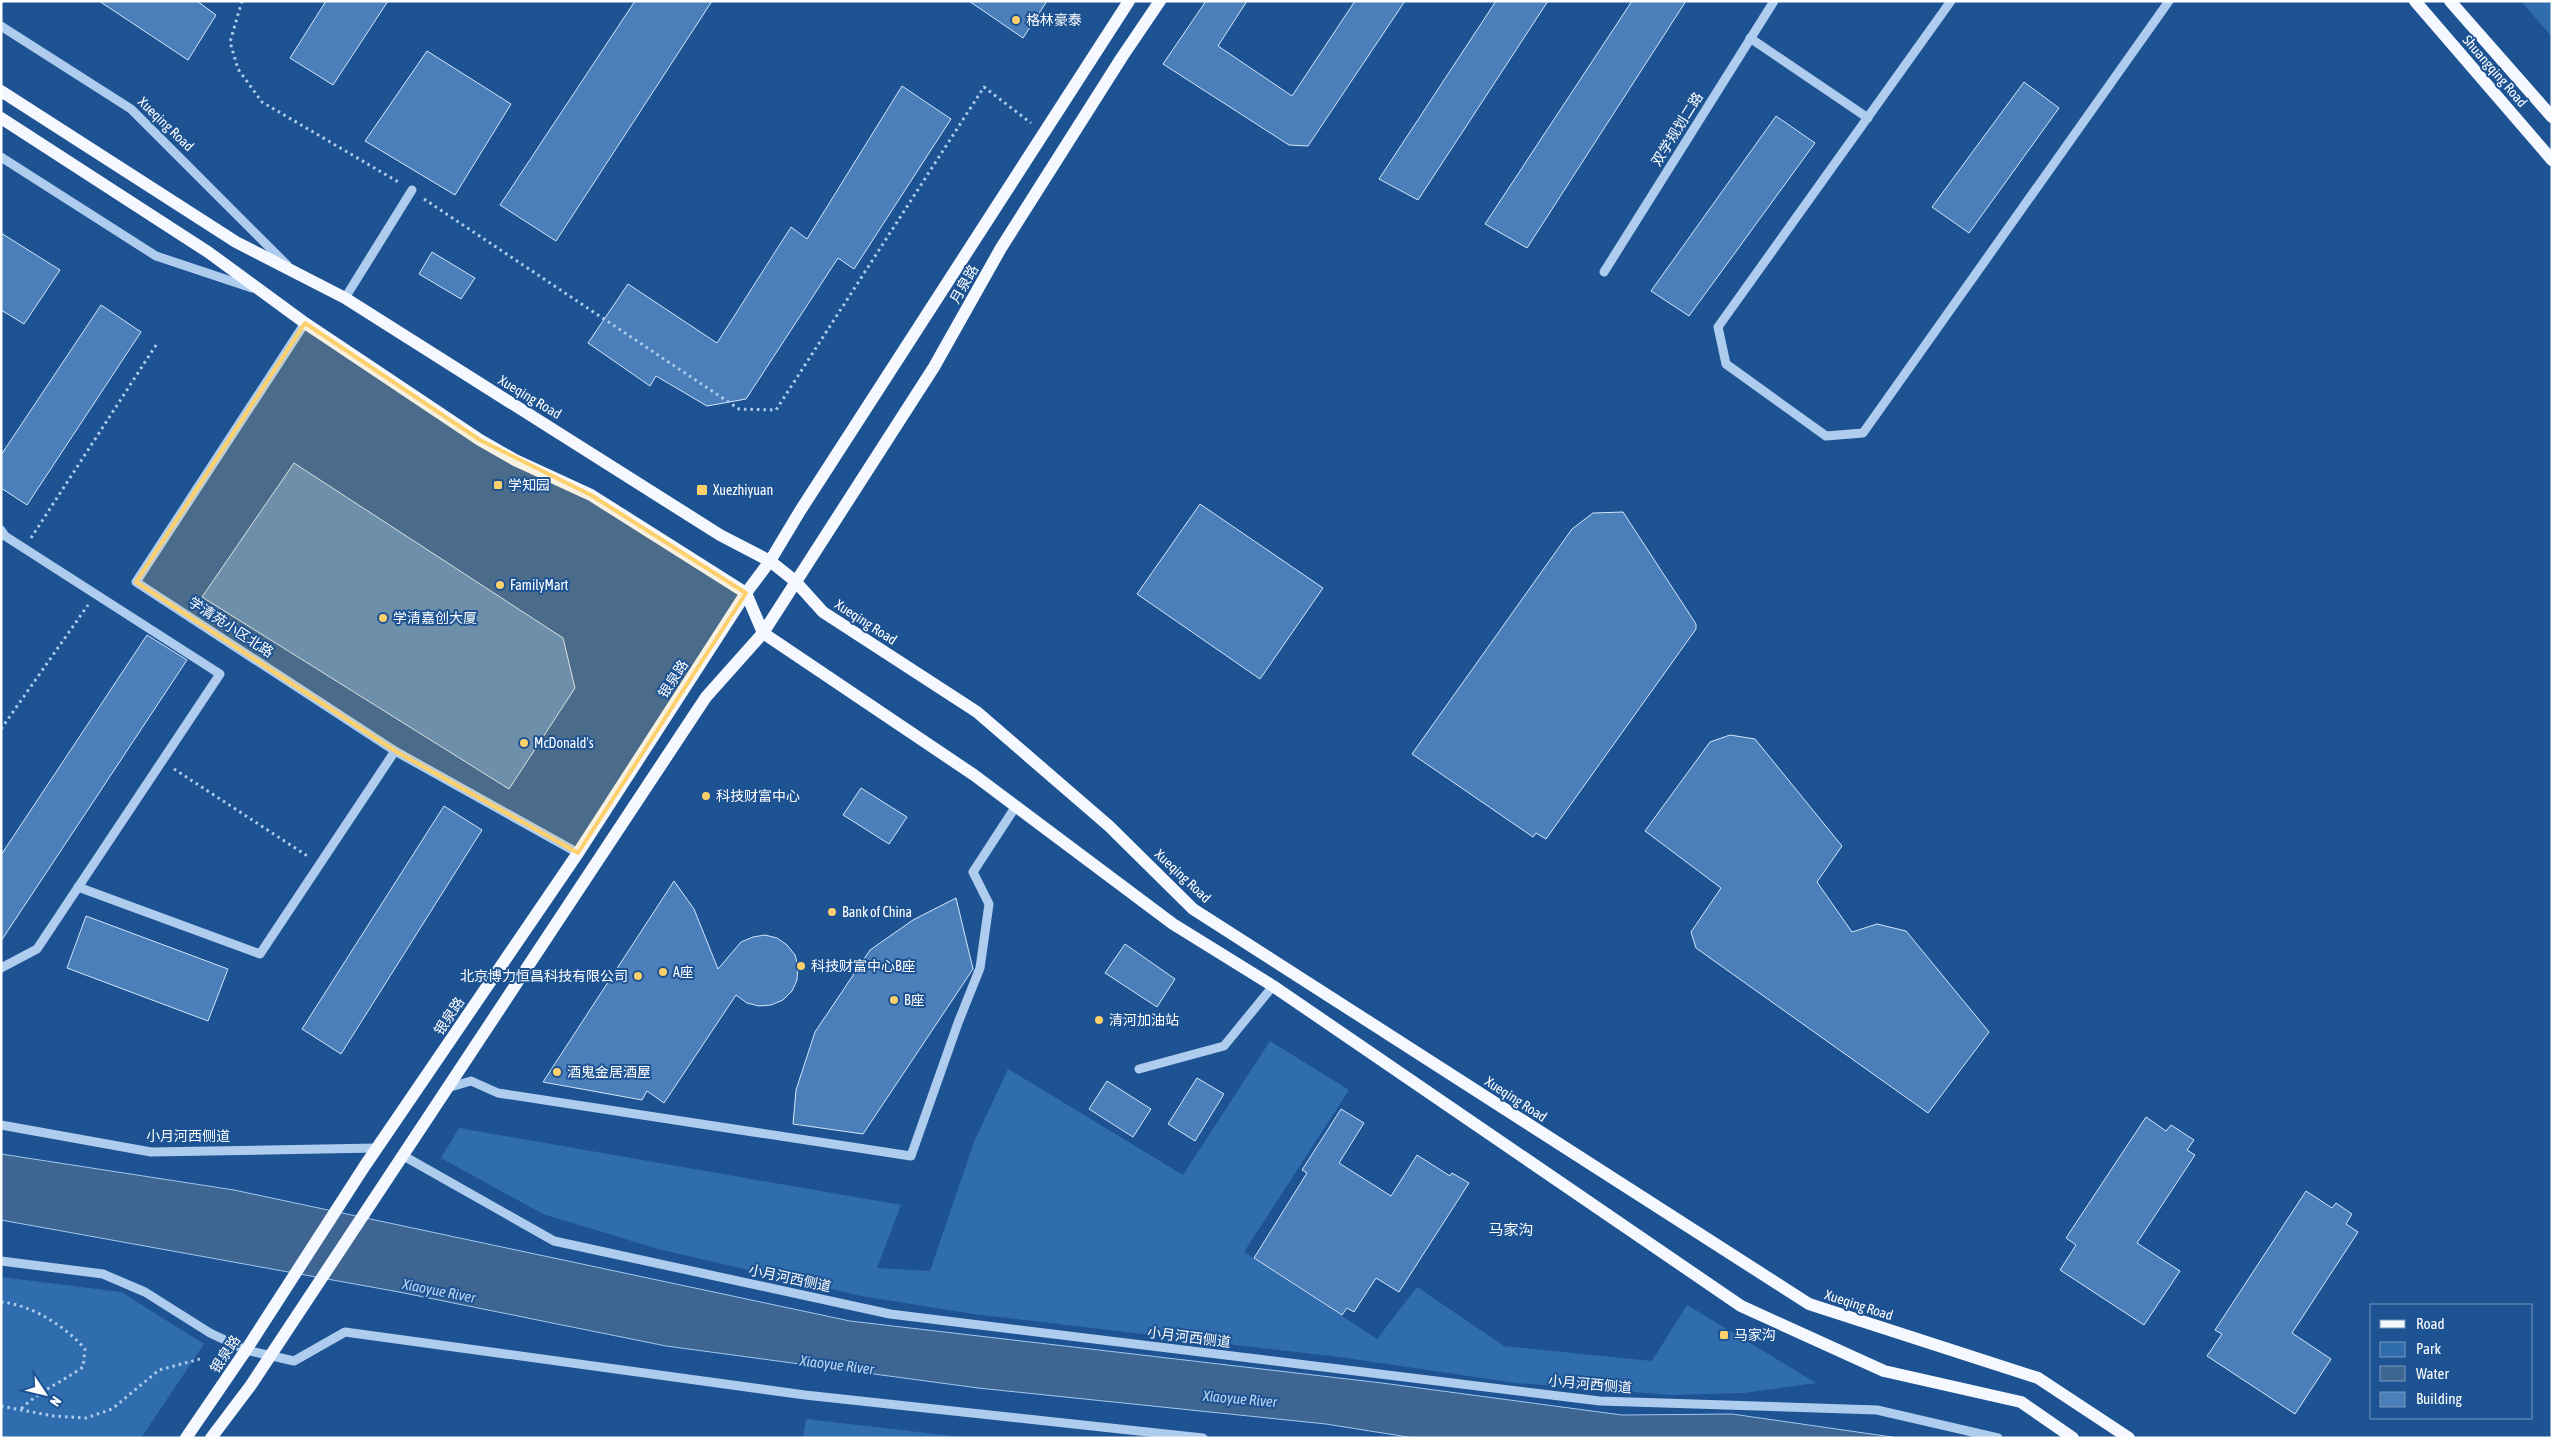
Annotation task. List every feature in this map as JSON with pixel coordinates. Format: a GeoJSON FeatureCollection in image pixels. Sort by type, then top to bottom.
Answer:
{"type":"FeatureCollection","features":[{"type":"Feature","properties":{"kind":"main road","name":"月泉路"},"geometry":{"type":"LineString","coordinates":[[770,561],[800,510],[1129,1]]}},
{"type":"Feature","properties":{"kind":"main road","name":"月泉路"},"geometry":{"type":"LineString","coordinates":[[763,633],[934,367],[1001,248],[1122,57],[1160,1]]}},
{"type":"Feature","properties":{"kind":"main road","name":"Shuangqing Road"},"geometry":{"type":"LineString","coordinates":[[2415,1],[2552,160]]}},
{"type":"Feature","properties":{"kind":"main road","name":"Shuangqing Road"},"geometry":{"type":"LineString","coordinates":[[2450,1],[2552,117]]}},
{"type":"Feature","properties":{"kind":"main road","name":"Xueqing Road"},"geometry":{"type":"LineString","coordinates":[[1,91],[236,242],[345,298],[720,535],[770,561],[795,582],[823,612],[977,712],[1109,826],[1193,909],[1809,1304],[2038,1378],[2129,1438]]}},
{"type":"Feature","properties":{"kind":"main road"},"geometry":{"type":"LineString","coordinates":[[1,118],[208,252],[305,323],[480,440],[515,460],[591,495],[746,593],[763,633],[974,775],[1173,924],[1273,986],[1741,1306],[1884,1371],[2021,1402],[2073,1438]]}},
{"type":"Feature","properties":{"kind":"main road","name":"银泉路"},"geometry":{"type":"LineString","coordinates":[[186,1438],[246,1350],[364,1166],[578,852],[746,593],[770,561]]}},
{"type":"Feature","properties":{"kind":"main road"},"geometry":{"type":"LineString","coordinates":[[211,1438],[251,1385],[706,697],[763,633]]}},
{"type":"Feature","properties":{"kind":"street","name":"双学规划二路"},"geometry":{"type":"LineString","coordinates":[[1604,272],[1774,1]]}},
{"type":"Feature","properties":{"kind":"street"},"geometry":{"type":"LineString","coordinates":[[1951,1],[1718,327],[1726,364],[1826,436],[1863,433],[2169,1]]}},
{"type":"Feature","properties":{"kind":"street","name":"Xueqing Road"},"geometry":{"type":"LineString","coordinates":[[1,26],[131,110],[291,269]]}},
{"type":"Feature","properties":{"kind":"street"},"geometry":{"type":"LineString","coordinates":[[1750,38],[1868,118]]}},
{"type":"Feature","properties":{"kind":"street"},"geometry":{"type":"LineString","coordinates":[[1,157],[156,256],[258,290]]}},
{"type":"Feature","properties":{"kind":"street"},"geometry":{"type":"LineString","coordinates":[[345,298],[412,190]]}},
{"type":"Feature","properties":{"kind":"street","name":"学清苑小区北路"},"geometry":{"type":"LineString","coordinates":[[305,323],[136,582],[395,751],[578,852]]}},
{"type":"Feature","properties":{"kind":"street"},"geometry":{"type":"LineString","coordinates":[[1,530],[5,536],[24,549],[220,674],[37,949],[1,968]]}},
{"type":"Feature","properties":{"kind":"street"},"geometry":{"type":"LineString","coordinates":[[78,888],[260,954],[395,751]]}},
{"type":"Feature","properties":{"kind":"street"},"geometry":{"type":"LineString","coordinates":[[447,1088],[471,1081],[498,1093],[911,1156],[958,1023],[980,968],[989,904],[972,872],[1016,806]]}},
{"type":"Feature","properties":{"kind":"street"},"geometry":{"type":"LineString","coordinates":[[1139,1070],[1224,1046],[1273,986]]}},
{"type":"Feature","properties":{"kind":"street","name":"小月河西侧道"},"geometry":{"type":"LineString","coordinates":[[1,1124],[151,1152],[377,1148]]}},
{"type":"Feature","properties":{"kind":"street","name":"小月河西侧道"},"geometry":{"type":"LineString","coordinates":[[402,1155],[554,1241],[890,1314],[1600,1401],[1877,1410],[1998,1438]]}},
{"type":"Feature","properties":{"kind":"street"},"geometry":{"type":"LineString","coordinates":[[1,1261],[103,1274],[146,1292],[210,1333],[246,1350],[294,1361],[345,1332],[805,1395],[1203,1438]]}},
{"type":"Feature","properties":{"kind":"path"},"geometry":{"type":"LineString","coordinates":[[242,1],[230,42],[238,69],[262,102],[412,190],[739,409],[776,410],[984,87],[1044,133]]}},
{"type":"Feature","properties":{"kind":"path"},"geometry":{"type":"LineString","coordinates":[[24,549],[158,342]]}},
{"type":"Feature","properties":{"kind":"path"},"geometry":{"type":"LineString","coordinates":[[1,729],[95,594]]}},
{"type":"Feature","properties":{"kind":"path"},"geometry":{"type":"LineString","coordinates":[[162,761],[320,864]]}},
{"type":"Feature","properties":{"kind":"path"},"geometry":{"type":"LineString","coordinates":[[1,1302],[14,1303],[48,1319],[74,1337],[85,1349],[83,1366],[62,1383],[36,1394],[20,1410]]}},
{"type":"Feature","properties":{"kind":"path"},"geometry":{"type":"LineString","coordinates":[[1,1406],[54,1416],[86,1418],[112,1409],[159,1370],[200,1359]]}},
{"type":"Feature","properties":{"kind":"highlighted area"},"geometry":{"type":"Polygon","coordinates":[[[305,323],[480,440],[591,495],[746,593],[578,853],[395,751],[136,582],[305,323]]]}},
{"type":"Feature","properties":{"kind":"green space"},"geometry":{"type":"Polygon","coordinates":[[[2521,1],[2552,1],[2552,37],[2521,1]]]}},
{"type":"Feature","properties":{"kind":"green space"},"geometry":{"type":"Polygon","coordinates":[[[1270,1041],[1349,1090],[1244,1252],[1377,1339],[1417,1287],[1504,1346],[1652,1361],[1687,1305],[1816,1383],[1743,1393],[1670,1395],[1516,1383],[1339,1357],[973,1314],[861,1296],[658,1249],[543,1214],[441,1158],[459,1128],[901,1205],[877,1268],[930,1271],[974,1142],[1008,1069],[1183,1175],[1270,1041]]]}},
{"type":"Feature","properties":{"kind":"green space"},"geometry":{"type":"Polygon","coordinates":[[[1,1277],[121,1292],[204,1344],[141,1438],[1,1438],[1,1277]]]}},
{"type":"Feature","properties":{"kind":"green space"},"geometry":{"type":"Polygon","coordinates":[[[806,1419],[970,1438],[803,1438],[806,1419]]]}},
{"type":"Feature","properties":{"kind":"water","name":"Xiaoyue River"},"geometry":{"type":"Polygon","coordinates":[[[1,1154],[234,1190],[850,1321],[1382,1383],[1622,1415],[1732,1414],[1899,1438],[1414,1438],[1326,1424],[978,1388],[666,1346],[399,1292],[1,1220],[1,1154]]]}},
{"type":"Feature","properties":{"kind":"building"},"geometry":{"type":"Polygon","coordinates":[[[99,1],[197,1],[216,15],[188,60],[99,1]]]}},
{"type":"Feature","properties":{"kind":"building"},"geometry":{"type":"Polygon","coordinates":[[[326,1],[388,1],[333,85],[290,58],[326,1]]]}},
{"type":"Feature","properties":{"kind":"building"},"geometry":{"type":"Polygon","coordinates":[[[635,1],[712,1],[556,241],[500,205],[635,1]]]}},
{"type":"Feature","properties":{"kind":"building","name":"格林豪泰"},"geometry":{"type":"Polygon","coordinates":[[[969,1],[1047,1],[1023,38],[969,1]]]}},
{"type":"Feature","properties":{"kind":"building"},"geometry":{"type":"Polygon","coordinates":[[[1206,1],[1247,1],[1218,46],[1292,96],[1355,1],[1405,1],[1308,146],[1289,145],[1163,64],[1206,1]]]}},
{"type":"Feature","properties":{"kind":"building"},"geometry":{"type":"Polygon","coordinates":[[[1496,1],[1548,1],[1418,200],[1379,179],[1496,1]]]}},
{"type":"Feature","properties":{"kind":"building"},"geometry":{"type":"Polygon","coordinates":[[[1632,1],[1686,1],[1527,248],[1485,224],[1632,1]]]}},
{"type":"Feature","properties":{"kind":"building"},"geometry":{"type":"Polygon","coordinates":[[[427,51],[511,104],[455,195],[365,141],[427,51]]]}},
{"type":"Feature","properties":{"kind":"building"},"geometry":{"type":"Polygon","coordinates":[[[2024,82],[2059,108],[1969,233],[1932,207],[2024,82]]]}},
{"type":"Feature","properties":{"kind":"building"},"geometry":{"type":"Polygon","coordinates":[[[902,86],[951,119],[854,269],[838,258],[746,399],[707,406],[656,376],[650,386],[588,343],[628,284],[717,343],[791,227],[807,239],[902,86]]]}},
{"type":"Feature","properties":{"kind":"building"},"geometry":{"type":"Polygon","coordinates":[[[1776,116],[1815,143],[1689,316],[1651,291],[1776,116]]]}},
{"type":"Feature","properties":{"kind":"building"},"geometry":{"type":"Polygon","coordinates":[[[1,233],[60,270],[24,324],[1,310],[1,233]]]}},
{"type":"Feature","properties":{"kind":"building"},"geometry":{"type":"Polygon","coordinates":[[[432,252],[475,278],[461,299],[419,274],[432,252]]]}},
{"type":"Feature","properties":{"kind":"building"},"geometry":{"type":"Polygon","coordinates":[[[101,305],[141,332],[27,505],[1,488],[1,455],[101,305]]]}},
{"type":"Feature","properties":{"kind":"building","name":"学清嘉创大厦"},"geometry":{"type":"Polygon","coordinates":[[[294,463],[563,638],[575,688],[509,789],[202,597],[294,463]]]}},
{"type":"Feature","properties":{"kind":"building"},"geometry":{"type":"Polygon","coordinates":[[[1200,504],[1323,588],[1260,679],[1137,594],[1200,504]]]}},
{"type":"Feature","properties":{"kind":"building"},"geometry":{"type":"Polygon","coordinates":[[[1623,512],[1696,624],[1696,629],[1546,839],[1536,833],[1533,837],[1412,754],[1572,529],[1593,513],[1623,512]]]}},
{"type":"Feature","properties":{"kind":"building"},"geometry":{"type":"Polygon","coordinates":[[[147,635],[187,660],[1,941],[1,855],[147,635]]]}},
{"type":"Feature","properties":{"kind":"building"},"geometry":{"type":"Polygon","coordinates":[[[1730,735],[1755,739],[1842,846],[1817,882],[1852,932],[1877,924],[1906,931],[1989,1032],[1928,1113],[1696,948],[1691,932],[1721,888],[1645,831],[1710,742],[1730,735]]]}},
{"type":"Feature","properties":{"kind":"building"},"geometry":{"type":"Polygon","coordinates":[[[861,788],[907,817],[889,844],[843,815],[861,788]]]}},
{"type":"Feature","properties":{"kind":"building"},"geometry":{"type":"Polygon","coordinates":[[[444,806],[482,830],[341,1054],[302,1029],[444,806]]]}},
{"type":"Feature","properties":{"kind":"building","name":"A座"},"geometry":{"type":"Polygon","coordinates":[[[674,881],[694,909],[718,969],[741,942],[765,935],[777,938],[787,945],[795,955],[798,966],[797,980],[792,991],[783,1000],[771,1005],[759,1006],[747,1003],[736,995],[664,1103],[647,1091],[642,1100],[543,1082],[674,881]]]}},
{"type":"Feature","properties":{"kind":"building","name":"B座"},"geometry":{"type":"Polygon","coordinates":[[[956,898],[973,969],[863,1134],[793,1124],[796,1090],[815,1032],[870,950],[913,920],[956,898]]]}},
{"type":"Feature","properties":{"kind":"building"},"geometry":{"type":"Polygon","coordinates":[[[86,916],[228,969],[208,1021],[67,968],[86,916]]]}},
{"type":"Feature","properties":{"kind":"building"},"geometry":{"type":"Polygon","coordinates":[[[1125,944],[1175,979],[1157,1007],[1105,973],[1125,944]]]}},
{"type":"Feature","properties":{"kind":"building"},"geometry":{"type":"Polygon","coordinates":[[[1197,1078],[1224,1094],[1195,1141],[1168,1124],[1197,1078]]]}},
{"type":"Feature","properties":{"kind":"building"},"geometry":{"type":"Polygon","coordinates":[[[1107,1081],[1151,1109],[1133,1137],[1089,1109],[1107,1081]]]}},
{"type":"Feature","properties":{"kind":"building"},"geometry":{"type":"Polygon","coordinates":[[[1341,1109],[1364,1123],[1339,1163],[1391,1196],[1417,1155],[1450,1176],[1452,1173],[1469,1183],[1399,1292],[1376,1278],[1354,1312],[1347,1308],[1342,1315],[1254,1258],[1307,1173],[1302,1170],[1341,1109]]]}},
{"type":"Feature","properties":{"kind":"building"},"geometry":{"type":"Polygon","coordinates":[[[2146,1117],[2166,1131],[2171,1125],[2194,1140],[2187,1150],[2195,1155],[2137,1243],[2180,1271],[2144,1325],[2060,1270],[2076,1245],[2066,1238],[2146,1117]]]}},
{"type":"Feature","properties":{"kind":"building"},"geometry":{"type":"Polygon","coordinates":[[[2306,1191],[2332,1208],[2336,1203],[2352,1214],[2346,1224],[2358,1232],[2292,1333],[2331,1359],[2295,1414],[2207,1356],[2222,1334],[2215,1330],[2306,1191]]]}},
{"type":"Feature","properties":{"kind":"place","name":"格林豪泰"},"geometry":{"type":"Point","coordinates":[1016,20]}},
{"type":"Feature","properties":{"kind":"place","name":"学知园"},"geometry":{"type":"Point","coordinates":[498,485]}},
{"type":"Feature","properties":{"kind":"place","name":"Xuezhiyuan"},"geometry":{"type":"Point","coordinates":[702,490]}},
{"type":"Feature","properties":{"kind":"place","name":"FamilyMart"},"geometry":{"type":"Point","coordinates":[500,585]}},
{"type":"Feature","properties":{"kind":"place","name":"学清嘉创大厦"},"geometry":{"type":"Point","coordinates":[383,618]}},
{"type":"Feature","properties":{"kind":"place","name":"McDonald's"},"geometry":{"type":"Point","coordinates":[524,743]}},
{"type":"Feature","properties":{"kind":"place","name":"科技财富中心"},"geometry":{"type":"Point","coordinates":[706,796]}},
{"type":"Feature","properties":{"kind":"place","name":"Bank of China"},"geometry":{"type":"Point","coordinates":[832,912]}},
{"type":"Feature","properties":{"kind":"place","name":"科技财富中心B座"},"geometry":{"type":"Point","coordinates":[801,966]}},
{"type":"Feature","properties":{"kind":"place","name":"A座"},"geometry":{"type":"Point","coordinates":[663,972]}},
{"type":"Feature","properties":{"kind":"place","name":"北京博力恒昌科技有限公司"},"geometry":{"type":"Point","coordinates":[638,976]}},
{"type":"Feature","properties":{"kind":"place","name":"B座"},"geometry":{"type":"Point","coordinates":[894,1000]}},
{"type":"Feature","properties":{"kind":"place","name":"清河加油站"},"geometry":{"type":"Point","coordinates":[1099,1020]}},
{"type":"Feature","properties":{"kind":"place","name":"酒鬼金居酒屋"},"geometry":{"type":"Point","coordinates":[557,1072]}},
{"type":"Feature","properties":{"kind":"place","name":"马家沟"},"geometry":{"type":"Point","coordinates":[1724,1335]}},
{"type":"Feature","properties":{"kind":"district","name":"马家沟"},"geometry":{"type":"Point","coordinates":[1511,1230]}}]}
